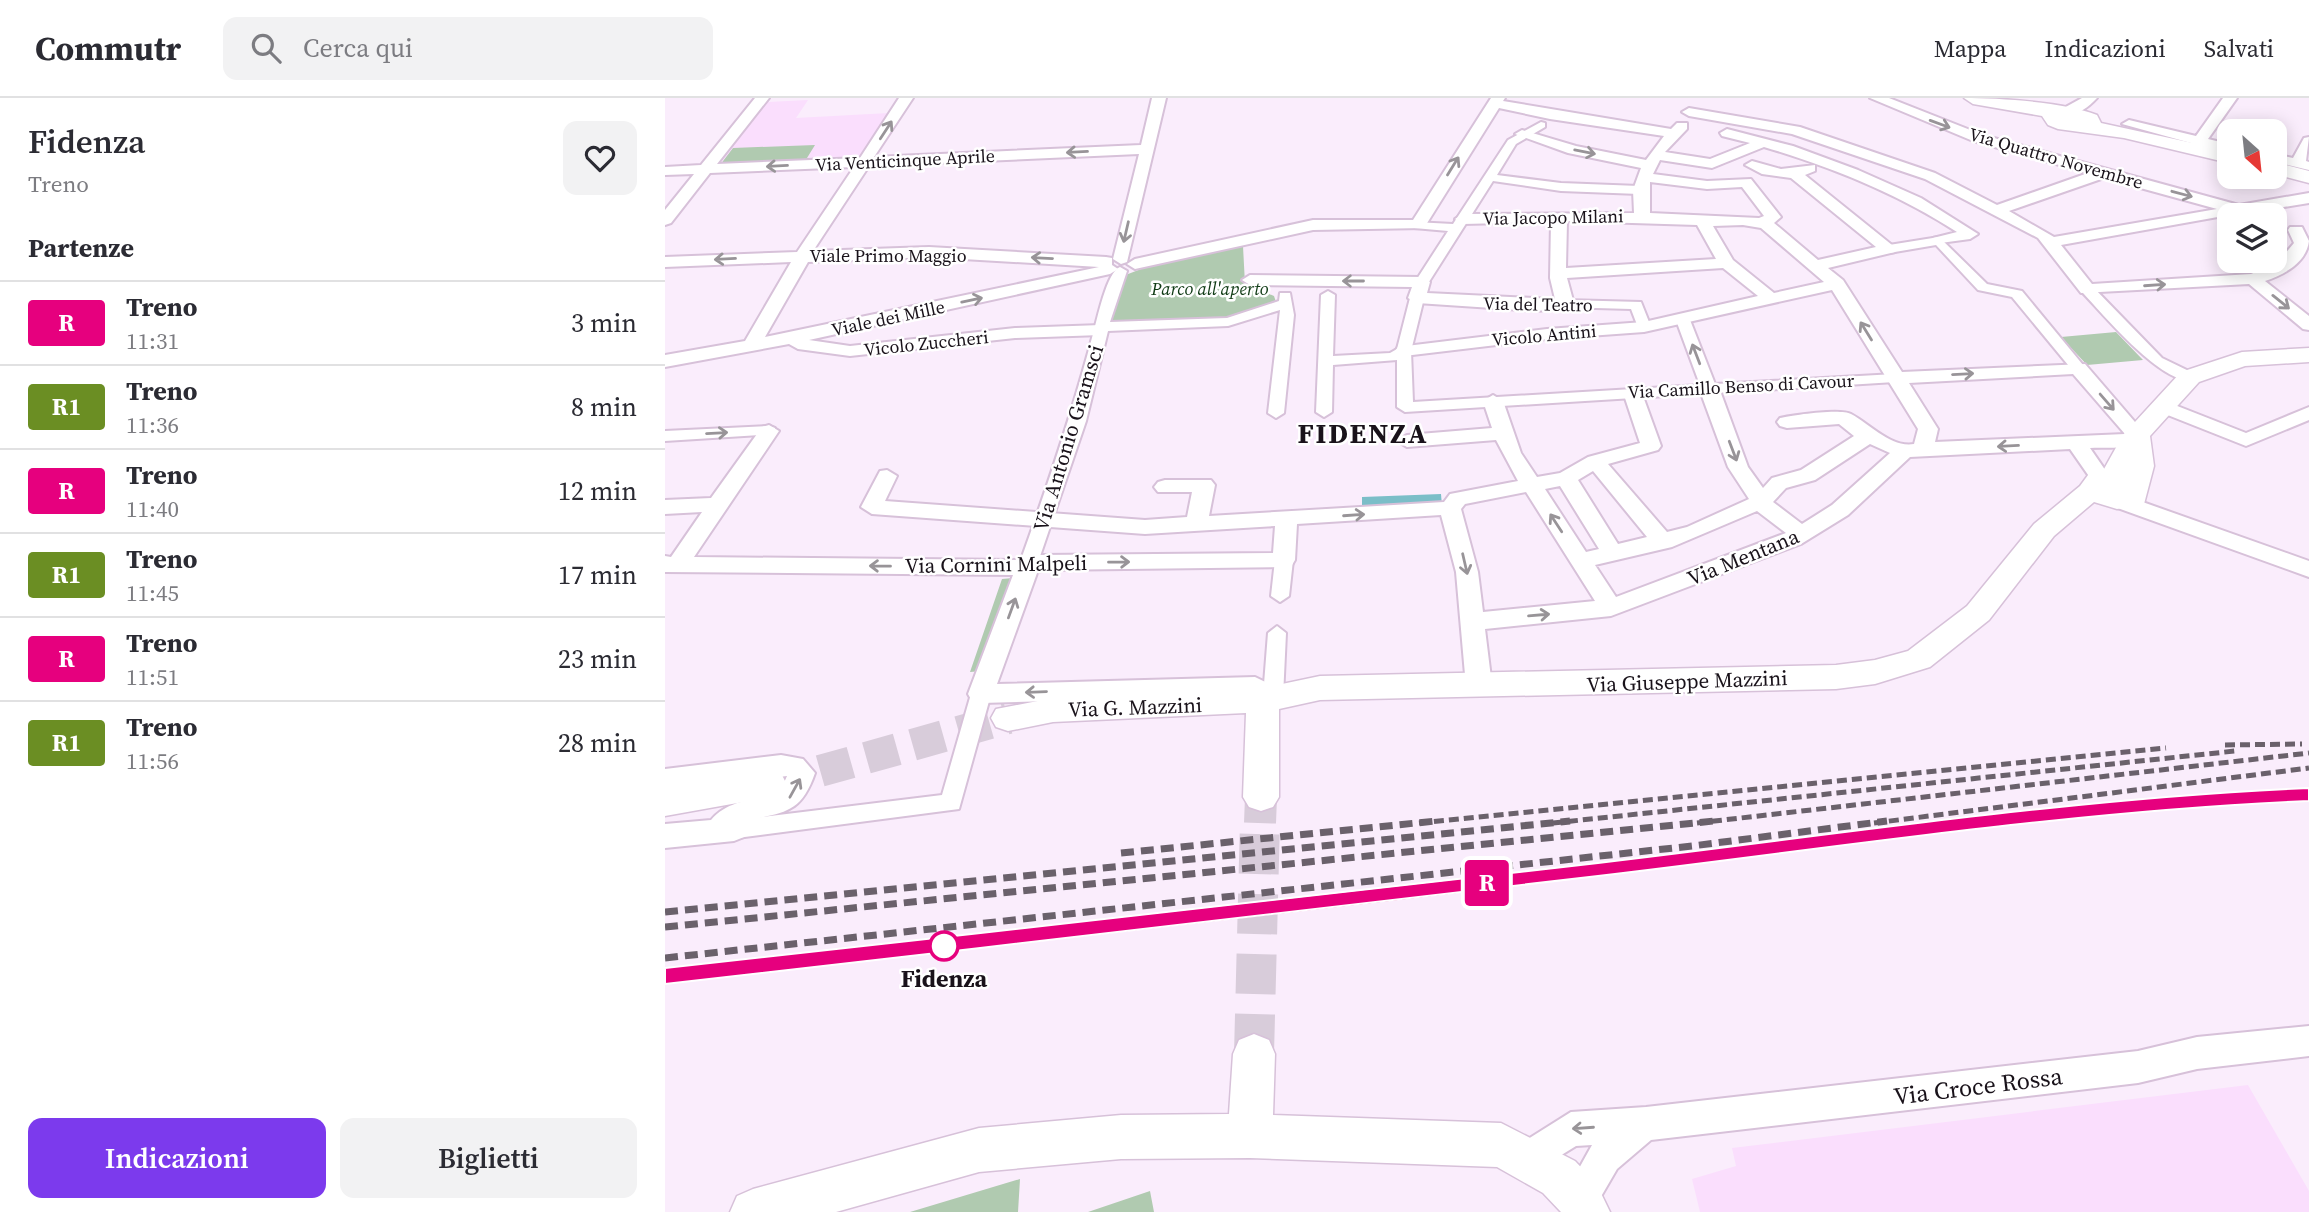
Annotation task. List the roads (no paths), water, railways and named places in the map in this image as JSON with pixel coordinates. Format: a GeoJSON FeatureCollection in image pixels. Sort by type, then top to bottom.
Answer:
{"type":"FeatureCollection","features":[{"type":"Feature","properties":{"kind":"main road"},"geometry":{"type":"LineString","coordinates":[[1973,98],[2026,109],[2076,113],[2198,145],[2217,153]]}},
{"type":"Feature","properties":{"kind":"main road"},"geometry":{"type":"LineString","coordinates":[[2287,169],[2306,170]]}},
{"type":"Feature","properties":{"kind":"street"},"geometry":{"type":"LineString","coordinates":[[665,220],[762,98]]}},
{"type":"Feature","properties":{"kind":"street"},"geometry":{"type":"LineString","coordinates":[[752,345],[803,255],[907,98]]}},
{"type":"Feature","properties":{"kind":"street","name":"Via Antonio Gramsci"},"geometry":{"type":"LineString","coordinates":[[730,825],[951,803],[981,694],[1078,421],[1159,98]]}},
{"type":"Feature","properties":{"kind":"street"},"geometry":{"type":"LineString","coordinates":[[1658,162],[1698,98]]}},
{"type":"Feature","properties":{"kind":"street","name":"Via Quattro Novembre"},"geometry":{"type":"LineString","coordinates":[[1877,98],[1978,138],[2217,203]]}},
{"type":"Feature","properties":{"kind":"street"},"geometry":{"type":"LineString","coordinates":[[2000,98],[2026,109]]}},
{"type":"Feature","properties":{"kind":"street"},"geometry":{"type":"LineString","coordinates":[[2217,147],[2198,145],[2230,98]]}},
{"type":"Feature","properties":{"kind":"street"},"geometry":{"type":"LineString","coordinates":[[1418,225],[1497,100],[1658,162],[1707,185],[1747,182],[1767,220],[1813,266],[1836,284],[1928,429],[1914,451]]}},
{"type":"Feature","properties":{"kind":"street"},"geometry":{"type":"LineString","coordinates":[[1328,361],[1393,357],[1404,351],[1419,292],[1460,223],[1489,177],[1522,134],[1546,121]]}},
{"type":"Feature","properties":{"kind":"street"},"geometry":{"type":"LineString","coordinates":[[1489,177],[1561,187],[1795,130],[1930,176],[1997,210],[2050,242],[2087,289],[2157,361],[2190,377]]}},
{"type":"Feature","properties":{"kind":"street"},"geometry":{"type":"LineString","coordinates":[[1522,134],[1573,150],[1658,162],[1712,163],[1764,142]]}},
{"type":"Feature","properties":{"kind":"street"},"geometry":{"type":"LineString","coordinates":[[2287,163],[2306,170],[2309,141]]}},
{"type":"Feature","properties":{"kind":"street"},"geometry":{"type":"LineString","coordinates":[[1658,162],[1764,142],[1883,187],[1941,213],[1970,234],[1813,266]]}},
{"type":"Feature","properties":{"kind":"street","name":"Via Venticinque Aprile"},"geometry":{"type":"LineString","coordinates":[[665,171],[1145,149]]}},
{"type":"Feature","properties":{"kind":"street"},"geometry":{"type":"LineString","coordinates":[[1658,162],[1702,221],[1727,263],[1770,298]]}},
{"type":"Feature","properties":{"kind":"street","name":"Via Jacopo Milani"},"geometry":{"type":"LineString","coordinates":[[1460,223],[1559,216],[1658,162]]}},
{"type":"Feature","properties":{"kind":"street"},"geometry":{"type":"LineString","coordinates":[[1796,175],[1822,162]]}},
{"type":"Feature","properties":{"kind":"street"},"geometry":{"type":"LineString","coordinates":[[1752,165],[1773,174],[1796,175],[1841,196],[1889,249]]}},
{"type":"Feature","properties":{"kind":"street"},"geometry":{"type":"LineString","coordinates":[[1997,210],[2103,173]]}},
{"type":"Feature","properties":{"kind":"street"},"geometry":{"type":"LineString","coordinates":[[1841,196],[1883,187]]}},
{"type":"Feature","properties":{"kind":"street"},"geometry":{"type":"LineString","coordinates":[[2277,203],[2309,198]]}},
{"type":"Feature","properties":{"kind":"street"},"geometry":{"type":"LineString","coordinates":[[2050,242],[2217,213]]}},
{"type":"Feature","properties":{"kind":"street"},"geometry":{"type":"LineString","coordinates":[[1559,216],[1558,274],[1565,304]]}},
{"type":"Feature","properties":{"kind":"street"},"geometry":{"type":"LineString","coordinates":[[1702,221],[1767,220]]}},
{"type":"Feature","properties":{"kind":"street"},"geometry":{"type":"LineString","coordinates":[[1254,259],[1373,237],[1395,226],[1460,223]]}},
{"type":"Feature","properties":{"kind":"street"},"geometry":{"type":"LineString","coordinates":[[2087,289],[2253,279],[2294,260],[2302,243],[2295,230]]}},
{"type":"Feature","properties":{"kind":"street"},"geometry":{"type":"LineString","coordinates":[[1939,241],[1983,287],[2017,294],[2134,438],[2141,466],[2117,489]]}},
{"type":"Feature","properties":{"kind":"street","name":"Viale Primo Maggio"},"geometry":{"type":"LineString","coordinates":[[665,262],[929,252],[1119,265]]}},
{"type":"Feature","properties":{"kind":"street"},"geometry":{"type":"LineString","coordinates":[[1254,259],[1419,292]]}},
{"type":"Feature","properties":{"kind":"street"},"geometry":{"type":"LineString","coordinates":[[1254,259],[1285,299],[1287,315],[1276,414]]}},
{"type":"Feature","properties":{"kind":"street","name":"Viale dei Mille"},"geometry":{"type":"LineString","coordinates":[[665,361],[834,330],[1119,265],[1254,259]]}},
{"type":"Feature","properties":{"kind":"street"},"geometry":{"type":"LineString","coordinates":[[1558,274],[1727,263]]}},
{"type":"Feature","properties":{"kind":"street"},"geometry":{"type":"LineString","coordinates":[[2253,279],[2309,325]]}},
{"type":"Feature","properties":{"kind":"street","name":"Vicolo Antini"},"geometry":{"type":"LineString","coordinates":[[1404,351],[1479,322],[1644,327],[1836,284]]}},
{"type":"Feature","properties":{"kind":"street"},"geometry":{"type":"LineString","coordinates":[[1102,329],[1228,322],[1285,299],[1419,292]]}},
{"type":"Feature","properties":{"kind":"street","name":"Via del Teatro"},"geometry":{"type":"LineString","coordinates":[[1419,292],[1479,322],[1565,304],[1636,305],[1644,327]]}},
{"type":"Feature","properties":{"kind":"street"},"geometry":{"type":"LineString","coordinates":[[1324,412],[1328,361],[1328,295]]}},
{"type":"Feature","properties":{"kind":"street"},"geometry":{"type":"LineString","coordinates":[[1683,320],[1738,467],[1762,501],[1801,534]]}},
{"type":"Feature","properties":{"kind":"street","name":"Vicolo Zuccheri"},"geometry":{"type":"LineString","coordinates":[[752,345],[822,346],[851,351],[1015,333],[1102,329]]}},
{"type":"Feature","properties":{"kind":"street"},"geometry":{"type":"LineString","coordinates":[[822,346],[832,339],[834,330]]}},
{"type":"Feature","properties":{"kind":"street","name":"Via Camillo Benso di Cavour"},"geometry":{"type":"LineString","coordinates":[[1404,351],[1405,407],[2078,368]]}},
{"type":"Feature","properties":{"kind":"street"},"geometry":{"type":"LineString","coordinates":[[1787,422],[1844,418],[1868,436],[1914,451],[2134,438],[2190,377],[2242,359],[2309,355]]}},
{"type":"Feature","properties":{"kind":"street"},"geometry":{"type":"LineString","coordinates":[[887,475],[872,507],[1044,522],[1145,527],[1450,508],[1458,499],[1566,478],[1595,461],[1651,446],[1633,392]]}},
{"type":"Feature","properties":{"kind":"street"},"geometry":{"type":"LineString","coordinates":[[1493,401],[1511,453],[1611,608]]}},
{"type":"Feature","properties":{"kind":"street"},"geometry":{"type":"LineString","coordinates":[[2162,406],[2246,440],[2309,413]]}},
{"type":"Feature","properties":{"kind":"street"},"geometry":{"type":"LineString","coordinates":[[665,436],[769,431]]}},
{"type":"Feature","properties":{"kind":"street"},"geometry":{"type":"LineString","coordinates":[[671,564],[769,431]]}},
{"type":"Feature","properties":{"kind":"street"},"geometry":{"type":"LineString","coordinates":[[1407,441],[1504,433]]}},
{"type":"Feature","properties":{"kind":"street"},"geometry":{"type":"LineString","coordinates":[[1580,561],[1664,542],[1694,532],[1762,501],[1779,483],[1808,475],[1868,436]]}},
{"type":"Feature","properties":{"kind":"street"},"geometry":{"type":"LineString","coordinates":[[2076,443],[2117,489],[2229,539],[2309,569]]}},
{"type":"Feature","properties":{"kind":"street","name":"Via Mentana"},"geometry":{"type":"LineString","coordinates":[[1471,621],[1611,608],[1801,534],[1840,510],[1914,451]]}},
{"type":"Feature","properties":{"kind":"street"},"geometry":{"type":"LineString","coordinates":[[1595,461],[1664,542]]}},
{"type":"Feature","properties":{"kind":"street"},"geometry":{"type":"LineString","coordinates":[[1566,478],[1613,554]]}},
{"type":"Feature","properties":{"kind":"street"},"geometry":{"type":"LineString","coordinates":[[1165,487],[1204,485],[1197,524]]}},
{"type":"Feature","properties":{"kind":"street","name":"Via Giuseppe Mazzini"},"geometry":{"type":"LineString","coordinates":[[1268,699],[1320,688],[1836,677],[1875,672],[1919,659],[1978,613],[2044,530],[2117,489]]}},
{"type":"Feature","properties":{"kind":"street"},"geometry":{"type":"LineString","coordinates":[[665,507],[716,505]]}},
{"type":"Feature","properties":{"kind":"street"},"geometry":{"type":"LineString","coordinates":[[1450,508],[1467,572],[1479,686]]}},
{"type":"Feature","properties":{"kind":"street"},"geometry":{"type":"LineString","coordinates":[[1280,596],[1286,517]]}},
{"type":"Feature","properties":{"kind":"street","name":"Via Cornini Malpeli"},"geometry":{"type":"LineString","coordinates":[[671,564],[1027,568],[1040,564],[1284,560]]}},
{"type":"Feature","properties":{"kind":"street"},"geometry":{"type":"LineString","coordinates":[[1261,797],[1268,699],[1277,634]]}},
{"type":"Feature","properties":{"kind":"street"},"geometry":{"type":"LineString","coordinates":[[981,694],[1255,686],[1268,699]]}},
{"type":"Feature","properties":{"kind":"street","name":"Via G. Mazzini"},"geometry":{"type":"LineString","coordinates":[[1008,718],[1053,710],[1268,699]]}},
{"type":"Feature","properties":{"kind":"street"},"geometry":{"type":"LineString","coordinates":[[665,780],[729,774],[781,765],[794,766],[802,773],[798,790],[789,799],[730,825],[665,836]]}},
{"type":"Feature","properties":{"kind":"street"},"geometry":{"type":"LineString","coordinates":[[665,802],[770,785]]}},
{"type":"Feature","properties":{"kind":"street"},"geometry":{"type":"LineString","coordinates":[[665,822],[730,825]]}},
{"type":"Feature","properties":{"kind":"street","name":"Via Croce Rossa"},"geometry":{"type":"LineString","coordinates":[[1529,1158],[1571,1129],[1646,1124],[2139,1067],[2197,1053],[2309,1041]]}},
{"type":"Feature","properties":{"kind":"street"},"geometry":{"type":"LineString","coordinates":[[1249,1136],[1254,1054]]}},
{"type":"Feature","properties":{"kind":"street"},"geometry":{"type":"LineString","coordinates":[[1583,1205],[1593,1172],[1615,1142],[1646,1124]]}},
{"type":"Feature","properties":{"kind":"street"},"geometry":{"type":"LineString","coordinates":[[753,1212],[979,1150],[1121,1137],[1249,1136],[1501,1145],[1529,1158],[1559,1177],[1583,1205]]}},
{"type":"Feature","properties":{"kind":"water"},"geometry":{"type":"Polygon","coordinates":[[[1441,494],[1442,506],[1362,509],[1362,497],[1441,494]]]}},
{"type":"Feature","properties":{"kind":"tunnel"},"geometry":{"type":"LineString","coordinates":[[774,784],[1008,718]]}},
{"type":"Feature","properties":{"kind":"tunnel"},"geometry":{"type":"LineString","coordinates":[[1260,823],[1261,797]]}},
{"type":"Feature","properties":{"kind":"tunnel"},"geometry":{"type":"LineString","coordinates":[[1254,1054],[1260,821]]}},
{"type":"Feature","properties":{"kind":"railway"},"geometry":{"type":"LineString","coordinates":[[2225,745],[2302,744]]}},
{"type":"Feature","properties":{"kind":"railway"},"geometry":{"type":"LineString","coordinates":[[1419,823],[2166,748]]}},
{"type":"Feature","properties":{"kind":"railway"},"geometry":{"type":"LineString","coordinates":[[1553,823],[2235,751]]}},
{"type":"Feature","properties":{"kind":"railway"},"geometry":{"type":"LineString","coordinates":[[1697,823],[2309,753]]}},
{"type":"Feature","properties":{"kind":"railway"},"geometry":{"type":"LineString","coordinates":[[1874,823],[2309,768]]}},
{"type":"Feature","properties":{"kind":"railway"},"geometry":{"type":"LineString","coordinates":[[1972,823],[2133,806],[2309,794]]}},
{"type":"Feature","properties":{"kind":"railway"},"geometry":{"type":"LineString","coordinates":[[1121,853],[1436,821]]}},
{"type":"Feature","properties":{"kind":"railway"},"geometry":{"type":"LineString","coordinates":[[665,912],[1570,821]]}},
{"type":"Feature","properties":{"kind":"railway"},"geometry":{"type":"LineString","coordinates":[[665,927],[1714,821]]}},
{"type":"Feature","properties":{"kind":"railway"},"geometry":{"type":"LineString","coordinates":[[665,958],[1692,846],[1887,821]]}},
{"type":"Feature","properties":{"kind":"railway"},"geometry":{"type":"LineString","coordinates":[[665,976],[1371,897],[1988,821]]}},
{"type":"Feature","properties":{"kind":"train","name":"R"},"geometry":{"type":"LineString","coordinates":[[665,976],[932,948],[1601,869],[1971,822],[2202,799],[2309,795]]}},
{"type":"Feature","properties":{"kind":"place","name":"Fidenza"},"geometry":{"type":"Point","coordinates":[944,946]}},
{"type":"Feature","properties":{"kind":"district","name":"FIDENZA"},"geometry":{"type":"Point","coordinates":[1363,433]}},
{"type":"Feature","properties":{"kind":"park label","name":"Parco all'aperto"},"geometry":{"type":"Point","coordinates":[1210,288]}}]}
